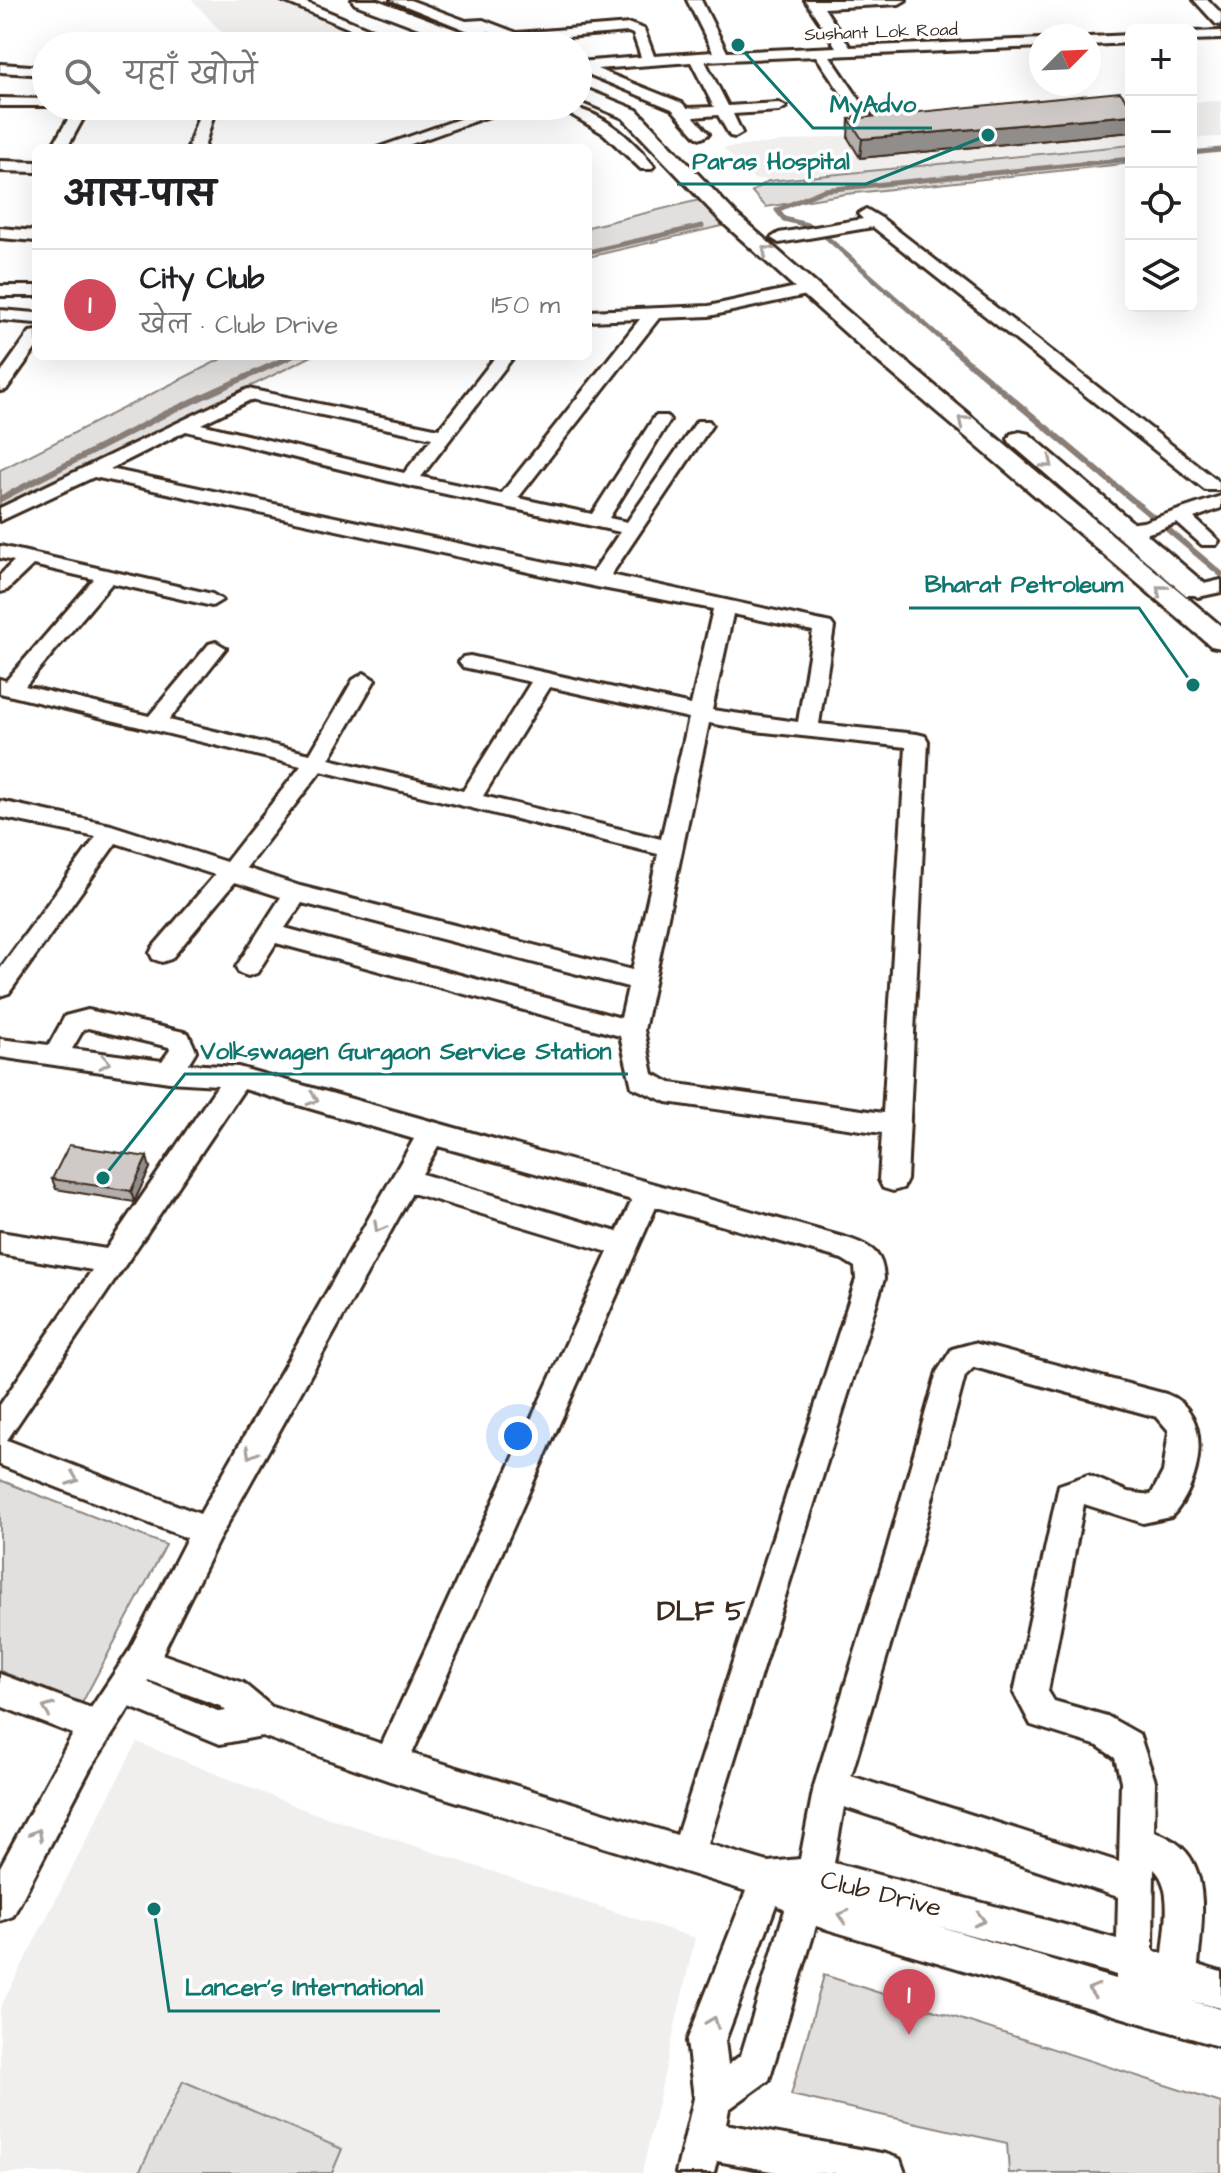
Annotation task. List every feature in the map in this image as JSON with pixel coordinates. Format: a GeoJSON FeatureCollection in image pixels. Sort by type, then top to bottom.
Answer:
{"type":"FeatureCollection","features":[{"type":"Feature","properties":{"kind":"main road"},"geometry":{"type":"LineString","coordinates":[[334,0],[419,32]]}},
{"type":"Feature","properties":{"kind":"main road"},"geometry":{"type":"LineString","coordinates":[[361,0],[446,32]]}},
{"type":"Feature","properties":{"kind":"main road"},"geometry":{"type":"LineString","coordinates":[[592,87],[633,103],[662,123],[691,156],[779,238],[886,327]]}},
{"type":"Feature","properties":{"kind":"main road"},"geometry":{"type":"LineString","coordinates":[[592,98],[630,114],[729,218],[1221,640]]}},
{"type":"Feature","properties":{"kind":"main road"},"geometry":{"type":"LineString","coordinates":[[1002,423],[1136,529],[1221,611]]}},
{"type":"Feature","properties":{"kind":"street"},"geometry":{"type":"LineString","coordinates":[[288,0],[368,32]]}},
{"type":"Feature","properties":{"kind":"street"},"geometry":{"type":"LineString","coordinates":[[398,0],[484,32]]}},
{"type":"Feature","properties":{"kind":"street"},"geometry":{"type":"LineString","coordinates":[[694,0],[722,56]]}},
{"type":"Feature","properties":{"kind":"street"},"geometry":{"type":"LineString","coordinates":[[814,2],[899,0]]}},
{"type":"Feature","properties":{"kind":"street"},"geometry":{"type":"LineString","coordinates":[[1201,0],[1221,21]]}},
{"type":"Feature","properties":{"kind":"street"},"geometry":{"type":"LineString","coordinates":[[814,2],[847,53]]}},
{"type":"Feature","properties":{"kind":"street"},"geometry":{"type":"LineString","coordinates":[[465,25],[483,24],[503,32]]}},
{"type":"Feature","properties":{"kind":"street"},"geometry":{"type":"LineString","coordinates":[[579,32],[630,28],[639,32],[649,61]]}},
{"type":"Feature","properties":{"kind":"street"},"geometry":{"type":"LineString","coordinates":[[1197,36],[1221,35]]}},
{"type":"Feature","properties":{"kind":"street"},"geometry":{"type":"LineString","coordinates":[[1101,40],[1125,39]]}},
{"type":"Feature","properties":{"kind":"street","name":"Sushant Lok Road"},"geometry":{"type":"LineString","coordinates":[[592,65],[722,56],[1029,44]]}},
{"type":"Feature","properties":{"kind":"street"},"geometry":{"type":"LineString","coordinates":[[821,53],[865,118]]}},
{"type":"Feature","properties":{"kind":"street"},"geometry":{"type":"LineString","coordinates":[[696,58],[735,133]]}},
{"type":"Feature","properties":{"kind":"street"},"geometry":{"type":"LineString","coordinates":[[0,68],[32,70]]}},
{"type":"Feature","properties":{"kind":"street"},"geometry":{"type":"LineString","coordinates":[[592,71],[677,106],[702,134]]}},
{"type":"Feature","properties":{"kind":"street"},"geometry":{"type":"LineString","coordinates":[[0,102],[32,103]]}},
{"type":"Feature","properties":{"kind":"street"},"geometry":{"type":"LineString","coordinates":[[683,113],[779,107]]}},
{"type":"Feature","properties":{"kind":"street"},"geometry":{"type":"LineString","coordinates":[[592,119],[615,133],[646,166]]}},
{"type":"Feature","properties":{"kind":"street"},"geometry":{"type":"LineString","coordinates":[[61,144],[75,120]]}},
{"type":"Feature","properties":{"kind":"street"},"geometry":{"type":"LineString","coordinates":[[197,144],[205,120]]}},
{"type":"Feature","properties":{"kind":"street"},"geometry":{"type":"LineString","coordinates":[[416,144],[476,120]]}},
{"type":"Feature","properties":{"kind":"street"},"geometry":{"type":"LineString","coordinates":[[0,166],[32,167]]}},
{"type":"Feature","properties":{"kind":"street"},"geometry":{"type":"LineString","coordinates":[[779,238],[843,228],[872,218],[1217,494],[1176,518],[1136,529]]}},
{"type":"Feature","properties":{"kind":"street"},"geometry":{"type":"LineString","coordinates":[[0,233],[32,236]]}},
{"type":"Feature","properties":{"kind":"street"},"geometry":{"type":"LineString","coordinates":[[592,316],[709,311],[810,289]]}},
{"type":"Feature","properties":{"kind":"street"},"geometry":{"type":"LineString","coordinates":[[0,291],[32,291]]}},
{"type":"Feature","properties":{"kind":"street"},"geometry":{"type":"LineString","coordinates":[[506,501],[653,314]]}},
{"type":"Feature","properties":{"kind":"street"},"geometry":{"type":"LineString","coordinates":[[0,315],[32,318]]}},
{"type":"Feature","properties":{"kind":"street"},"geometry":{"type":"LineString","coordinates":[[2,381],[32,341]]}},
{"type":"Feature","properties":{"kind":"street"},"geometry":{"type":"LineString","coordinates":[[409,480],[502,360]]}},
{"type":"Feature","properties":{"kind":"street"},"geometry":{"type":"LineString","coordinates":[[0,515],[248,394],[443,435]]}},
{"type":"Feature","properties":{"kind":"street"},"geometry":{"type":"LineString","coordinates":[[597,521],[661,420]]}},
{"type":"Feature","properties":{"kind":"street"},"geometry":{"type":"LineString","coordinates":[[183,425],[409,480],[633,529]]}},
{"type":"Feature","properties":{"kind":"street"},"geometry":{"type":"LineString","coordinates":[[597,581],[703,425]]}},
{"type":"Feature","properties":{"kind":"street"},"geometry":{"type":"LineString","coordinates":[[89,470],[597,581],[824,627],[808,727]]}},
{"type":"Feature","properties":{"kind":"street"},"geometry":{"type":"LineString","coordinates":[[1176,518],[1209,541]]}},
{"type":"Feature","properties":{"kind":"street"},"geometry":{"type":"LineString","coordinates":[[0,552],[212,600]]}},
{"type":"Feature","properties":{"kind":"street"},"geometry":{"type":"LineString","coordinates":[[0,586],[28,559]]}},
{"type":"Feature","properties":{"kind":"street"},"geometry":{"type":"LineString","coordinates":[[107,577],[5,688],[317,761],[669,849]]}},
{"type":"Feature","properties":{"kind":"street"},"geometry":{"type":"LineString","coordinates":[[1198,591],[1221,586]]}},
{"type":"Feature","properties":{"kind":"street"},"geometry":{"type":"LineString","coordinates":[[724,606],[631,1030],[641,1080],[667,1092],[894,1125]]}},
{"type":"Feature","properties":{"kind":"street"},"geometry":{"type":"LineString","coordinates":[[155,723],[216,648]]}},
{"type":"Feature","properties":{"kind":"street"},"geometry":{"type":"LineString","coordinates":[[470,662],[755,724],[808,727],[917,741],[893,1180]]}},
{"type":"Feature","properties":{"kind":"street"},"geometry":{"type":"LineString","coordinates":[[469,800],[544,679]]}},
{"type":"Feature","properties":{"kind":"street"},"geometry":{"type":"LineString","coordinates":[[162,953],[317,761],[364,680]]}},
{"type":"Feature","properties":{"kind":"street"},"geometry":{"type":"LineString","coordinates":[[0,809],[111,833],[296,893],[641,981]]}},
{"type":"Feature","properties":{"kind":"street"},"geometry":{"type":"LineString","coordinates":[[0,987],[111,833]]}},
{"type":"Feature","properties":{"kind":"street"},"geometry":{"type":"LineString","coordinates":[[248,967],[296,893]]}},
{"type":"Feature","properties":{"kind":"street"},"geometry":{"type":"LineString","coordinates":[[271,933],[631,1030]]}},
{"type":"Feature","properties":{"kind":"street"},"geometry":{"type":"LineString","coordinates":[[56,1055],[74,1023],[88,1019],[179,1040],[183,1051],[169,1072]]}},
{"type":"Feature","properties":{"kind":"street"},"geometry":{"type":"LineString","coordinates":[[0,1048],[169,1072],[238,1077],[850,1250],[869,1261],[870,1279],[687,1857]]}},
{"type":"Feature","properties":{"kind":"street"},"geometry":{"type":"LineString","coordinates":[[0,1430],[238,1077]]}},
{"type":"Feature","properties":{"kind":"street"},"geometry":{"type":"LineString","coordinates":[[0,1903],[97,1727],[133,1676],[207,1531],[431,1134]]}},
{"type":"Feature","properties":{"kind":"street"},"geometry":{"type":"LineString","coordinates":[[405,1180],[625,1246]]}},
{"type":"Feature","properties":{"kind":"street"},"geometry":{"type":"LineString","coordinates":[[390,1764],[649,1192]]}},
{"type":"Feature","properties":{"kind":"street"},"geometry":{"type":"LineString","coordinates":[[0,1243],[114,1262]]}},
{"type":"Feature","properties":{"kind":"street"},"geometry":{"type":"LineString","coordinates":[[713,2098],[756,2067],[809,1888],[831,1786],[903,1549],[952,1372],[962,1358],[974,1355],[1166,1407],[1178,1416],[1186,1435],[1171,1496],[1159,1507],[1142,1510],[1088,1489],[1070,1495],[1031,1693],[1043,1714],[1107,1732],[1127,1746],[1138,1781],[1134,2001]]}},
{"type":"Feature","properties":{"kind":"street"},"geometry":{"type":"LineString","coordinates":[[0,1451],[207,1531]]}},
{"type":"Feature","properties":{"kind":"street","name":"Club Drive"},"geometry":{"type":"LineString","coordinates":[[133,1676],[220,1728],[262,1720],[390,1764],[768,1880],[1135,1963],[1221,2028]]}},
{"type":"Feature","properties":{"kind":"street"},"geometry":{"type":"LineString","coordinates":[[0,1690],[97,1727]]}},
{"type":"Feature","properties":{"kind":"street"},"geometry":{"type":"LineString","coordinates":[[831,1786],[1136,1885]]}},
{"type":"Feature","properties":{"kind":"street"},"geometry":{"type":"LineString","coordinates":[[1136,1840],[1156,1850],[1178,1869],[1183,1893],[1176,1994]]}},
{"type":"Feature","properties":{"kind":"street"},"geometry":{"type":"LineString","coordinates":[[768,1880],[706,2041],[713,2098],[698,2156],[886,2173]]}},
{"type":"Feature","properties":{"kind":"street","name":"Club Drive"},"geometry":{"type":"LineString","coordinates":[[809,1888],[812,1907],[1134,2001],[1221,1990]]}},
{"type":"Feature","properties":{"kind":"shaded area"},"geometry":{"type":"Polygon","coordinates":[[[192,0],[275,0],[355,32],[221,32],[192,0]]]}},
{"type":"Feature","properties":{"kind":"shaded area"},"geometry":{"type":"Polygon","coordinates":[[[1221,101],[1221,137],[1197,138],[1197,102],[1221,101]]]}},
{"type":"Feature","properties":{"kind":"shaded area"},"geometry":{"type":"Polygon","coordinates":[[[1125,107],[1125,145],[755,180],[723,148],[1125,107]]]}},
{"type":"Feature","properties":{"kind":"shaded area"},"geometry":{"type":"Polygon","coordinates":[[[1125,146],[1125,164],[846,194],[766,207],[752,192],[768,181],[1125,146]]]}},
{"type":"Feature","properties":{"kind":"shaded area"},"geometry":{"type":"Polygon","coordinates":[[[699,200],[726,225],[592,256],[592,226],[699,200]]]}},
{"type":"Feature","properties":{"kind":"shaded area"},"geometry":{"type":"Polygon","coordinates":[[[219,360],[304,360],[0,510],[0,470],[219,360]]]}},
{"type":"Feature","properties":{"kind":"shaded area"},"geometry":{"type":"Polygon","coordinates":[[[0,1480],[166,1545],[82,1703],[0,1671],[0,1480]]]}},
{"type":"Feature","properties":{"kind":"shaded area"},"geometry":{"type":"Polygon","coordinates":[[[137,1742],[308,1811],[695,1938],[642,2173],[0,2173],[0,2008],[137,1742]]]}},
{"type":"Feature","properties":{"kind":"shaded area"},"geometry":{"type":"Polygon","coordinates":[[[824,1975],[1221,2103],[1221,2173],[1009,2173],[1007,2143],[791,2095],[824,1975]]]}},
{"type":"Feature","properties":{"kind":"shaded area"},"geometry":{"type":"Polygon","coordinates":[[[183,2081],[342,2149],[332,2173],[139,2173],[183,2081]]]}},
{"type":"Feature","properties":{"kind":"building"},"geometry":{"type":"Polygon","coordinates":[[[1120,92],[1125,98],[1125,116],[862,139],[849,119],[1101,96],[1120,92]]]}},
{"type":"Feature","properties":{"kind":"building"},"geometry":{"type":"Polygon","coordinates":[[[69,1145],[147,1157],[131,1191],[52,1179],[69,1145]]]}},
{"type":"Feature","properties":{"kind":"waterway"},"geometry":{"type":"LineString","coordinates":[[1197,152],[1221,150]]}},
{"type":"Feature","properties":{"kind":"waterway"},"geometry":{"type":"LineString","coordinates":[[953,349],[815,227],[784,219],[777,210],[824,190],[1125,160]]}},
{"type":"Feature","properties":{"kind":"waterway"},"geometry":{"type":"LineString","coordinates":[[592,251],[702,226]]}},
{"type":"Feature","properties":{"kind":"waterway"},"geometry":{"type":"LineString","coordinates":[[950,347],[1221,574]]}},
{"type":"Feature","properties":{"kind":"waterway"},"geometry":{"type":"LineString","coordinates":[[0,499],[167,413],[283,360]]}},
{"type":"Feature","properties":{"kind":"place","name":"MyAdvo"},"geometry":{"type":"Point","coordinates":[738,45]}},
{"type":"Feature","properties":{"kind":"place","name":"Paras Hospital"},"geometry":{"type":"Point","coordinates":[988,135]}},
{"type":"Feature","properties":{"kind":"place","name":"Bharat Petroleum"},"geometry":{"type":"Point","coordinates":[1193,685]}},
{"type":"Feature","properties":{"kind":"place","name":"Volkswagen Gurgaon Service Station"},"geometry":{"type":"Point","coordinates":[103,1178]}},
{"type":"Feature","properties":{"kind":"place","name":"Lancer's International"},"geometry":{"type":"Point","coordinates":[154,1909]}},
{"type":"Feature","properties":{"kind":"place","name":"City Club"},"geometry":{"type":"Point","coordinates":[909,2035]}},
{"type":"Feature","properties":{"kind":"district","name":"DLF 5"},"geometry":{"type":"Point","coordinates":[701,1611]}}]}
